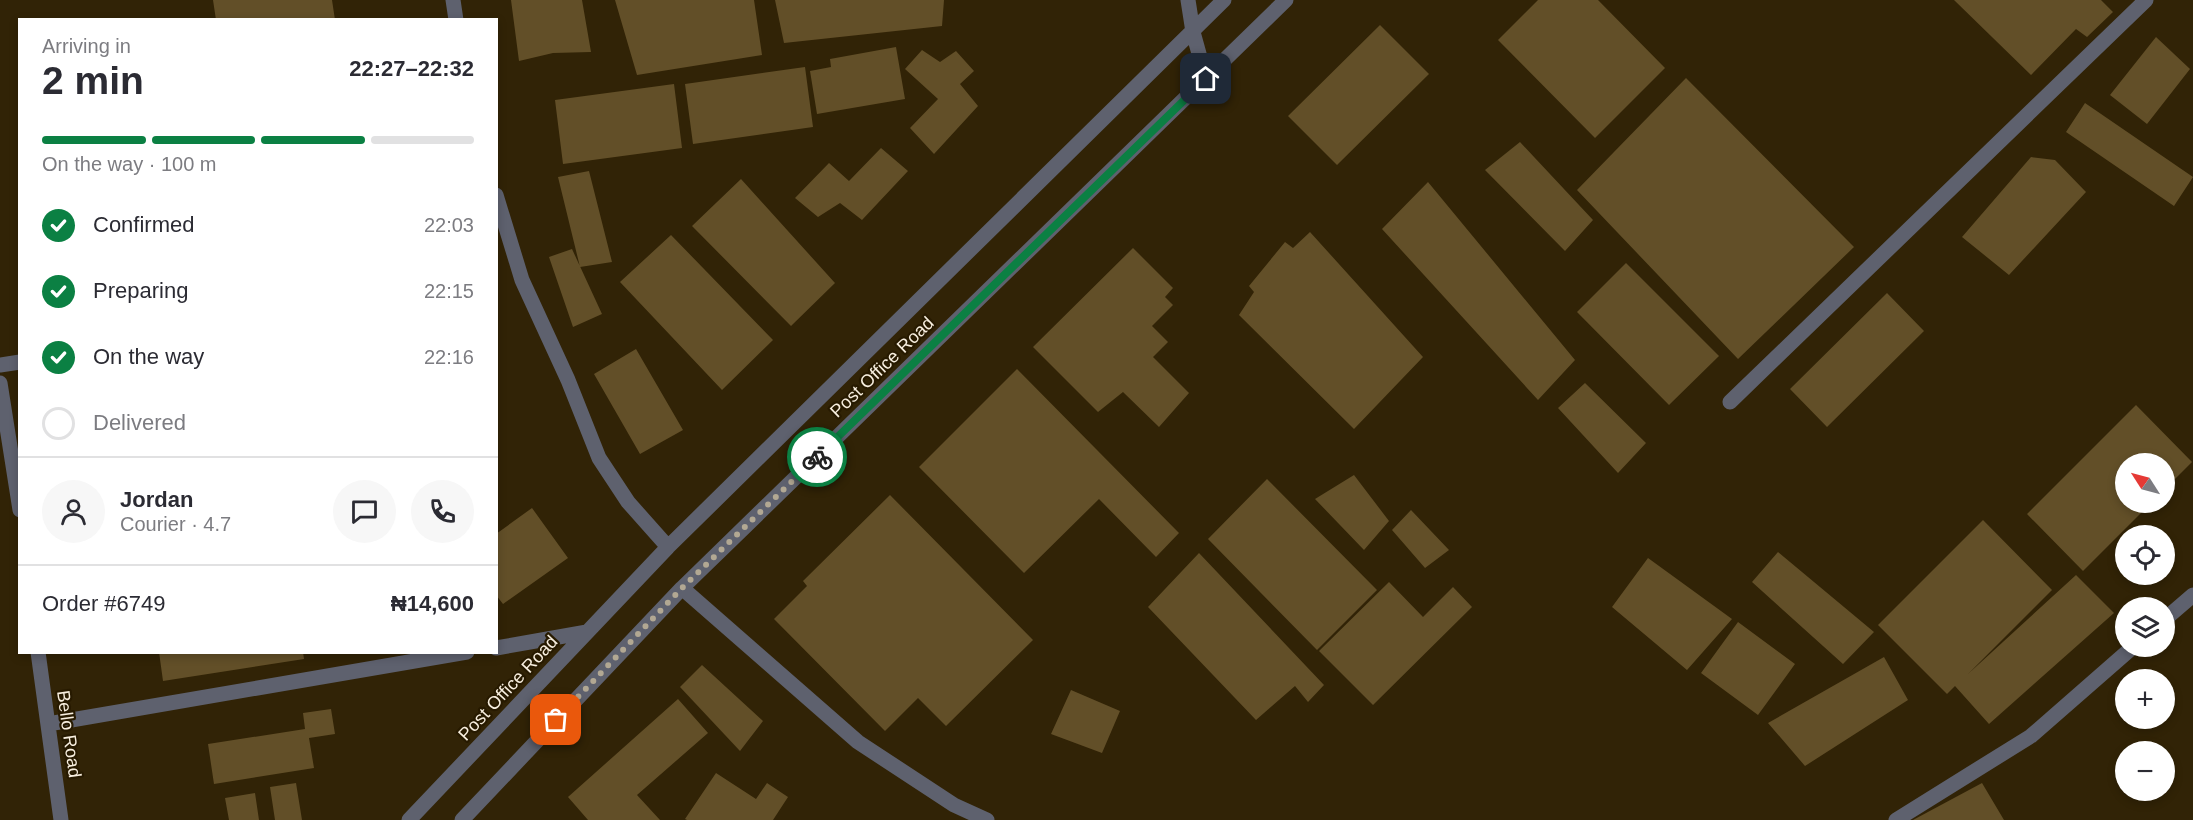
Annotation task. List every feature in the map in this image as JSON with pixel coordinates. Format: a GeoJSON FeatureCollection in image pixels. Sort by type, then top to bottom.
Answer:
{"type":"FeatureCollection","features":[{"type":"Feature","properties":{"kind":"street"},"geometry":{"type":"LineString","coordinates":[[453,0],[456,18]]}},
{"type":"Feature","properties":{"kind":"street"},"geometry":{"type":"LineString","coordinates":[[1188,0],[1193,32],[1206,79]]}},
{"type":"Feature","properties":{"kind":"street","name":"Post Office Road"},"geometry":{"type":"LineString","coordinates":[[410,820],[668,547],[1224,0]]}},
{"type":"Feature","properties":{"kind":"street"},"geometry":{"type":"LineString","coordinates":[[1730,402],[2146,0]]}},
{"type":"Feature","properties":{"kind":"street","name":"Post Office Road"},"geometry":{"type":"LineString","coordinates":[[462,820],[682,588],[1206,79],[1283,1]]}},
{"type":"Feature","properties":{"kind":"street"},"geometry":{"type":"LineString","coordinates":[[498,202],[522,280],[568,380],[599,458],[628,502],[668,547]]}},
{"type":"Feature","properties":{"kind":"street"},"geometry":{"type":"LineString","coordinates":[[0,365],[18,362]]}},
{"type":"Feature","properties":{"kind":"street"},"geometry":{"type":"LineString","coordinates":[[0,383],[18,497]]}},
{"type":"Feature","properties":{"kind":"street"},"geometry":{"type":"LineString","coordinates":[[682,588],[858,742],[954,805],[987,820]]}},
{"type":"Feature","properties":{"kind":"street"},"geometry":{"type":"LineString","coordinates":[[2175,611],[2193,595]]}},
{"type":"Feature","properties":{"kind":"street"},"geometry":{"type":"LineString","coordinates":[[498,648],[587,632]]}},
{"type":"Feature","properties":{"kind":"street","name":"Bello Road"},"geometry":{"type":"LineString","coordinates":[[38,654],[61,820]]}},
{"type":"Feature","properties":{"kind":"street"},"geometry":{"type":"LineString","coordinates":[[48,724],[455,654]]}},
{"type":"Feature","properties":{"kind":"street"},"geometry":{"type":"LineString","coordinates":[[1896,820],[2031,736],[2121,657]]}},
{"type":"Feature","properties":{"kind":"building"},"geometry":{"type":"Polygon","coordinates":[[[213,0],[332,0],[335,18],[216,18],[213,0]]]}},
{"type":"Feature","properties":{"kind":"building"},"geometry":{"type":"Polygon","coordinates":[[[511,0],[582,0],[591,52],[553,53],[519,61],[511,0]]]}},
{"type":"Feature","properties":{"kind":"building"},"geometry":{"type":"Polygon","coordinates":[[[615,0],[754,0],[762,55],[637,75],[615,0]]]}},
{"type":"Feature","properties":{"kind":"building"},"geometry":{"type":"Polygon","coordinates":[[[775,0],[944,0],[942,26],[784,43],[775,0]]]}},
{"type":"Feature","properties":{"kind":"building"},"geometry":{"type":"Polygon","coordinates":[[[1538,0],[1598,0],[1665,68],[1595,138],[1498,40],[1538,0]]]}},
{"type":"Feature","properties":{"kind":"building"},"geometry":{"type":"Polygon","coordinates":[[[1954,0],[2101,0],[2113,12],[2087,37],[2076,29],[2031,75],[1954,0]]]}},
{"type":"Feature","properties":{"kind":"building"},"geometry":{"type":"Polygon","coordinates":[[[1380,25],[1429,74],[1337,165],[1288,116],[1380,25]]]}},
{"type":"Feature","properties":{"kind":"building"},"geometry":{"type":"Polygon","coordinates":[[[2156,37],[2190,69],[2147,124],[2110,95],[2156,37]]]}},
{"type":"Feature","properties":{"kind":"building"},"geometry":{"type":"Polygon","coordinates":[[[896,47],[905,99],[817,114],[810,71],[831,67],[830,59],[896,47]]]}},
{"type":"Feature","properties":{"kind":"building"},"geometry":{"type":"Polygon","coordinates":[[[922,50],[940,62],[956,51],[974,71],[960,84],[978,106],[934,154],[910,128],[938,99],[905,69],[922,50]]]}},
{"type":"Feature","properties":{"kind":"building"},"geometry":{"type":"Polygon","coordinates":[[[805,67],[813,127],[693,144],[685,84],[805,67]]]}},
{"type":"Feature","properties":{"kind":"building"},"geometry":{"type":"Polygon","coordinates":[[[1686,78],[1854,247],[1738,359],[1577,190],[1686,78]]]}},
{"type":"Feature","properties":{"kind":"building"},"geometry":{"type":"Polygon","coordinates":[[[674,84],[682,148],[563,164],[555,100],[674,84]]]}},
{"type":"Feature","properties":{"kind":"building"},"geometry":{"type":"Polygon","coordinates":[[[2085,103],[2193,177],[2174,206],[2066,132],[2085,103]]]}},
{"type":"Feature","properties":{"kind":"building"},"geometry":{"type":"Polygon","coordinates":[[[1520,142],[1593,220],[1565,251],[1485,170],[1520,142]]]}},
{"type":"Feature","properties":{"kind":"building"},"geometry":{"type":"Polygon","coordinates":[[[881,148],[908,171],[862,220],[840,203],[818,217],[795,198],[829,163],[849,181],[881,148]]]}},
{"type":"Feature","properties":{"kind":"building"},"geometry":{"type":"Polygon","coordinates":[[[2031,157],[2055,160],[2086,192],[2009,275],[1962,237],[2031,157]]]}},
{"type":"Feature","properties":{"kind":"building"},"geometry":{"type":"Polygon","coordinates":[[[589,171],[612,262],[580,267],[558,177],[589,171]]]}},
{"type":"Feature","properties":{"kind":"building"},"geometry":{"type":"Polygon","coordinates":[[[741,179],[835,283],[791,326],[692,226],[741,179]]]}},
{"type":"Feature","properties":{"kind":"building"},"geometry":{"type":"Polygon","coordinates":[[[1428,182],[1575,360],[1538,400],[1382,229],[1428,182]]]}},
{"type":"Feature","properties":{"kind":"building"},"geometry":{"type":"Polygon","coordinates":[[[1310,232],[1423,357],[1354,429],[1239,315],[1254,292],[1249,286],[1285,242],[1293,248],[1310,232]]]}},
{"type":"Feature","properties":{"kind":"building"},"geometry":{"type":"Polygon","coordinates":[[[671,235],[773,340],[722,390],[620,282],[671,235]]]}},
{"type":"Feature","properties":{"kind":"building"},"geometry":{"type":"Polygon","coordinates":[[[1133,248],[1173,288],[1165,297],[1173,305],[1152,326],[1168,342],[1153,357],[1189,393],[1159,427],[1123,392],[1098,412],[1033,347],[1133,248]]]}},
{"type":"Feature","properties":{"kind":"building"},"geometry":{"type":"Polygon","coordinates":[[[572,249],[602,314],[573,327],[549,257],[572,249]]]}},
{"type":"Feature","properties":{"kind":"building"},"geometry":{"type":"Polygon","coordinates":[[[1626,263],[1719,356],[1669,405],[1577,312],[1626,263]]]}},
{"type":"Feature","properties":{"kind":"building"},"geometry":{"type":"Polygon","coordinates":[[[1887,293],[1924,331],[1827,427],[1790,389],[1887,293]]]}},
{"type":"Feature","properties":{"kind":"building"},"geometry":{"type":"Polygon","coordinates":[[[636,349],[683,430],[640,454],[594,374],[636,349]]]}},
{"type":"Feature","properties":{"kind":"building"},"geometry":{"type":"Polygon","coordinates":[[[1017,369],[1179,533],[1156,557],[1099,499],[1024,573],[919,467],[1017,369]]]}},
{"type":"Feature","properties":{"kind":"building"},"geometry":{"type":"Polygon","coordinates":[[[1585,383],[1646,443],[1618,473],[1558,408],[1585,383]]]}},
{"type":"Feature","properties":{"kind":"building"},"geometry":{"type":"Polygon","coordinates":[[[2136,405],[2192,462],[2175,479],[2175,453],[2115,453],[2115,513],[2141,513],[2129,525],[2115,525],[2115,539],[2083,571],[2027,514],[2136,405]]]}},
{"type":"Feature","properties":{"kind":"building"},"geometry":{"type":"Polygon","coordinates":[[[1354,475],[1389,521],[1364,550],[1315,499],[1354,475]]]}},
{"type":"Feature","properties":{"kind":"building"},"geometry":{"type":"Polygon","coordinates":[[[1267,479],[1377,590],[1317,650],[1208,539],[1267,479]]]}},
{"type":"Feature","properties":{"kind":"building"},"geometry":{"type":"Polygon","coordinates":[[[890,495],[1033,640],[946,726],[918,698],[885,731],[774,619],[807,586],[803,581],[890,495]]]}},
{"type":"Feature","properties":{"kind":"building"},"geometry":{"type":"Polygon","coordinates":[[[532,508],[568,558],[503,604],[498,598],[498,533],[532,508]]]}},
{"type":"Feature","properties":{"kind":"building"},"geometry":{"type":"Polygon","coordinates":[[[1411,510],[1449,550],[1425,568],[1392,530],[1411,510]]]}},
{"type":"Feature","properties":{"kind":"building"},"geometry":{"type":"Polygon","coordinates":[[[1983,520],[2052,590],[1968,674],[2076,575],[2114,613],[1989,724],[1955,686],[1947,694],[1878,625],[1983,520]]]}},
{"type":"Feature","properties":{"kind":"building"},"geometry":{"type":"Polygon","coordinates":[[[1778,552],[1874,632],[1843,664],[1752,582],[1778,552]]]}},
{"type":"Feature","properties":{"kind":"building"},"geometry":{"type":"Polygon","coordinates":[[[1199,553],[1324,685],[1308,702],[1295,686],[1256,720],[1148,607],[1199,553]]]}},
{"type":"Feature","properties":{"kind":"building"},"geometry":{"type":"Polygon","coordinates":[[[1648,558],[1732,619],[1687,670],[1612,607],[1648,558]]]}},
{"type":"Feature","properties":{"kind":"building"},"geometry":{"type":"Polygon","coordinates":[[[1389,582],[1423,617],[1453,587],[1472,607],[1373,705],[1319,651],[1389,582]]]}},
{"type":"Feature","properties":{"kind":"building"},"geometry":{"type":"Polygon","coordinates":[[[1738,622],[1795,664],[1758,715],[1701,673],[1738,622]]]}},
{"type":"Feature","properties":{"kind":"building"},"geometry":{"type":"Polygon","coordinates":[[[159,654],[303,654],[304,659],[163,681],[159,654]]]}},
{"type":"Feature","properties":{"kind":"building"},"geometry":{"type":"Polygon","coordinates":[[[1884,657],[1908,700],[1805,766],[1768,723],[1884,657]]]}},
{"type":"Feature","properties":{"kind":"building"},"geometry":{"type":"Polygon","coordinates":[[[702,665],[763,721],[740,751],[680,687],[702,665]]]}},
{"type":"Feature","properties":{"kind":"building"},"geometry":{"type":"Polygon","coordinates":[[[1071,690],[1120,711],[1102,753],[1051,734],[1071,690]]]}},
{"type":"Feature","properties":{"kind":"building"},"geometry":{"type":"Polygon","coordinates":[[[678,699],[708,733],[637,795],[660,820],[588,820],[568,797],[678,699]]]}},
{"type":"Feature","properties":{"kind":"building"},"geometry":{"type":"Polygon","coordinates":[[[331,709],[335,734],[309,738],[314,768],[214,784],[208,744],[305,729],[303,713],[331,709]]]}},
{"type":"Feature","properties":{"kind":"building"},"geometry":{"type":"Polygon","coordinates":[[[716,773],[756,799],[767,783],[788,797],[773,820],[685,819],[716,773]]]}},
{"type":"Feature","properties":{"kind":"building"},"geometry":{"type":"Polygon","coordinates":[[[296,783],[302,820],[275,820],[270,787],[296,783]]]}},
{"type":"Feature","properties":{"kind":"building"},"geometry":{"type":"Polygon","coordinates":[[[1982,783],[2004,820],[1913,820],[1982,783]]]}},
{"type":"Feature","properties":{"kind":"building"},"geometry":{"type":"Polygon","coordinates":[[[255,793],[259,820],[229,820],[225,798],[255,793]]]}},
{"type":"Feature","properties":{"kind":"way so far"},"geometry":{"type":"LineString","coordinates":[[556,720],[682,588],[817,457]]}},
{"type":"Feature","properties":{"kind":"route"},"geometry":{"type":"LineString","coordinates":[[817,457],[1206,79]]}}]}
